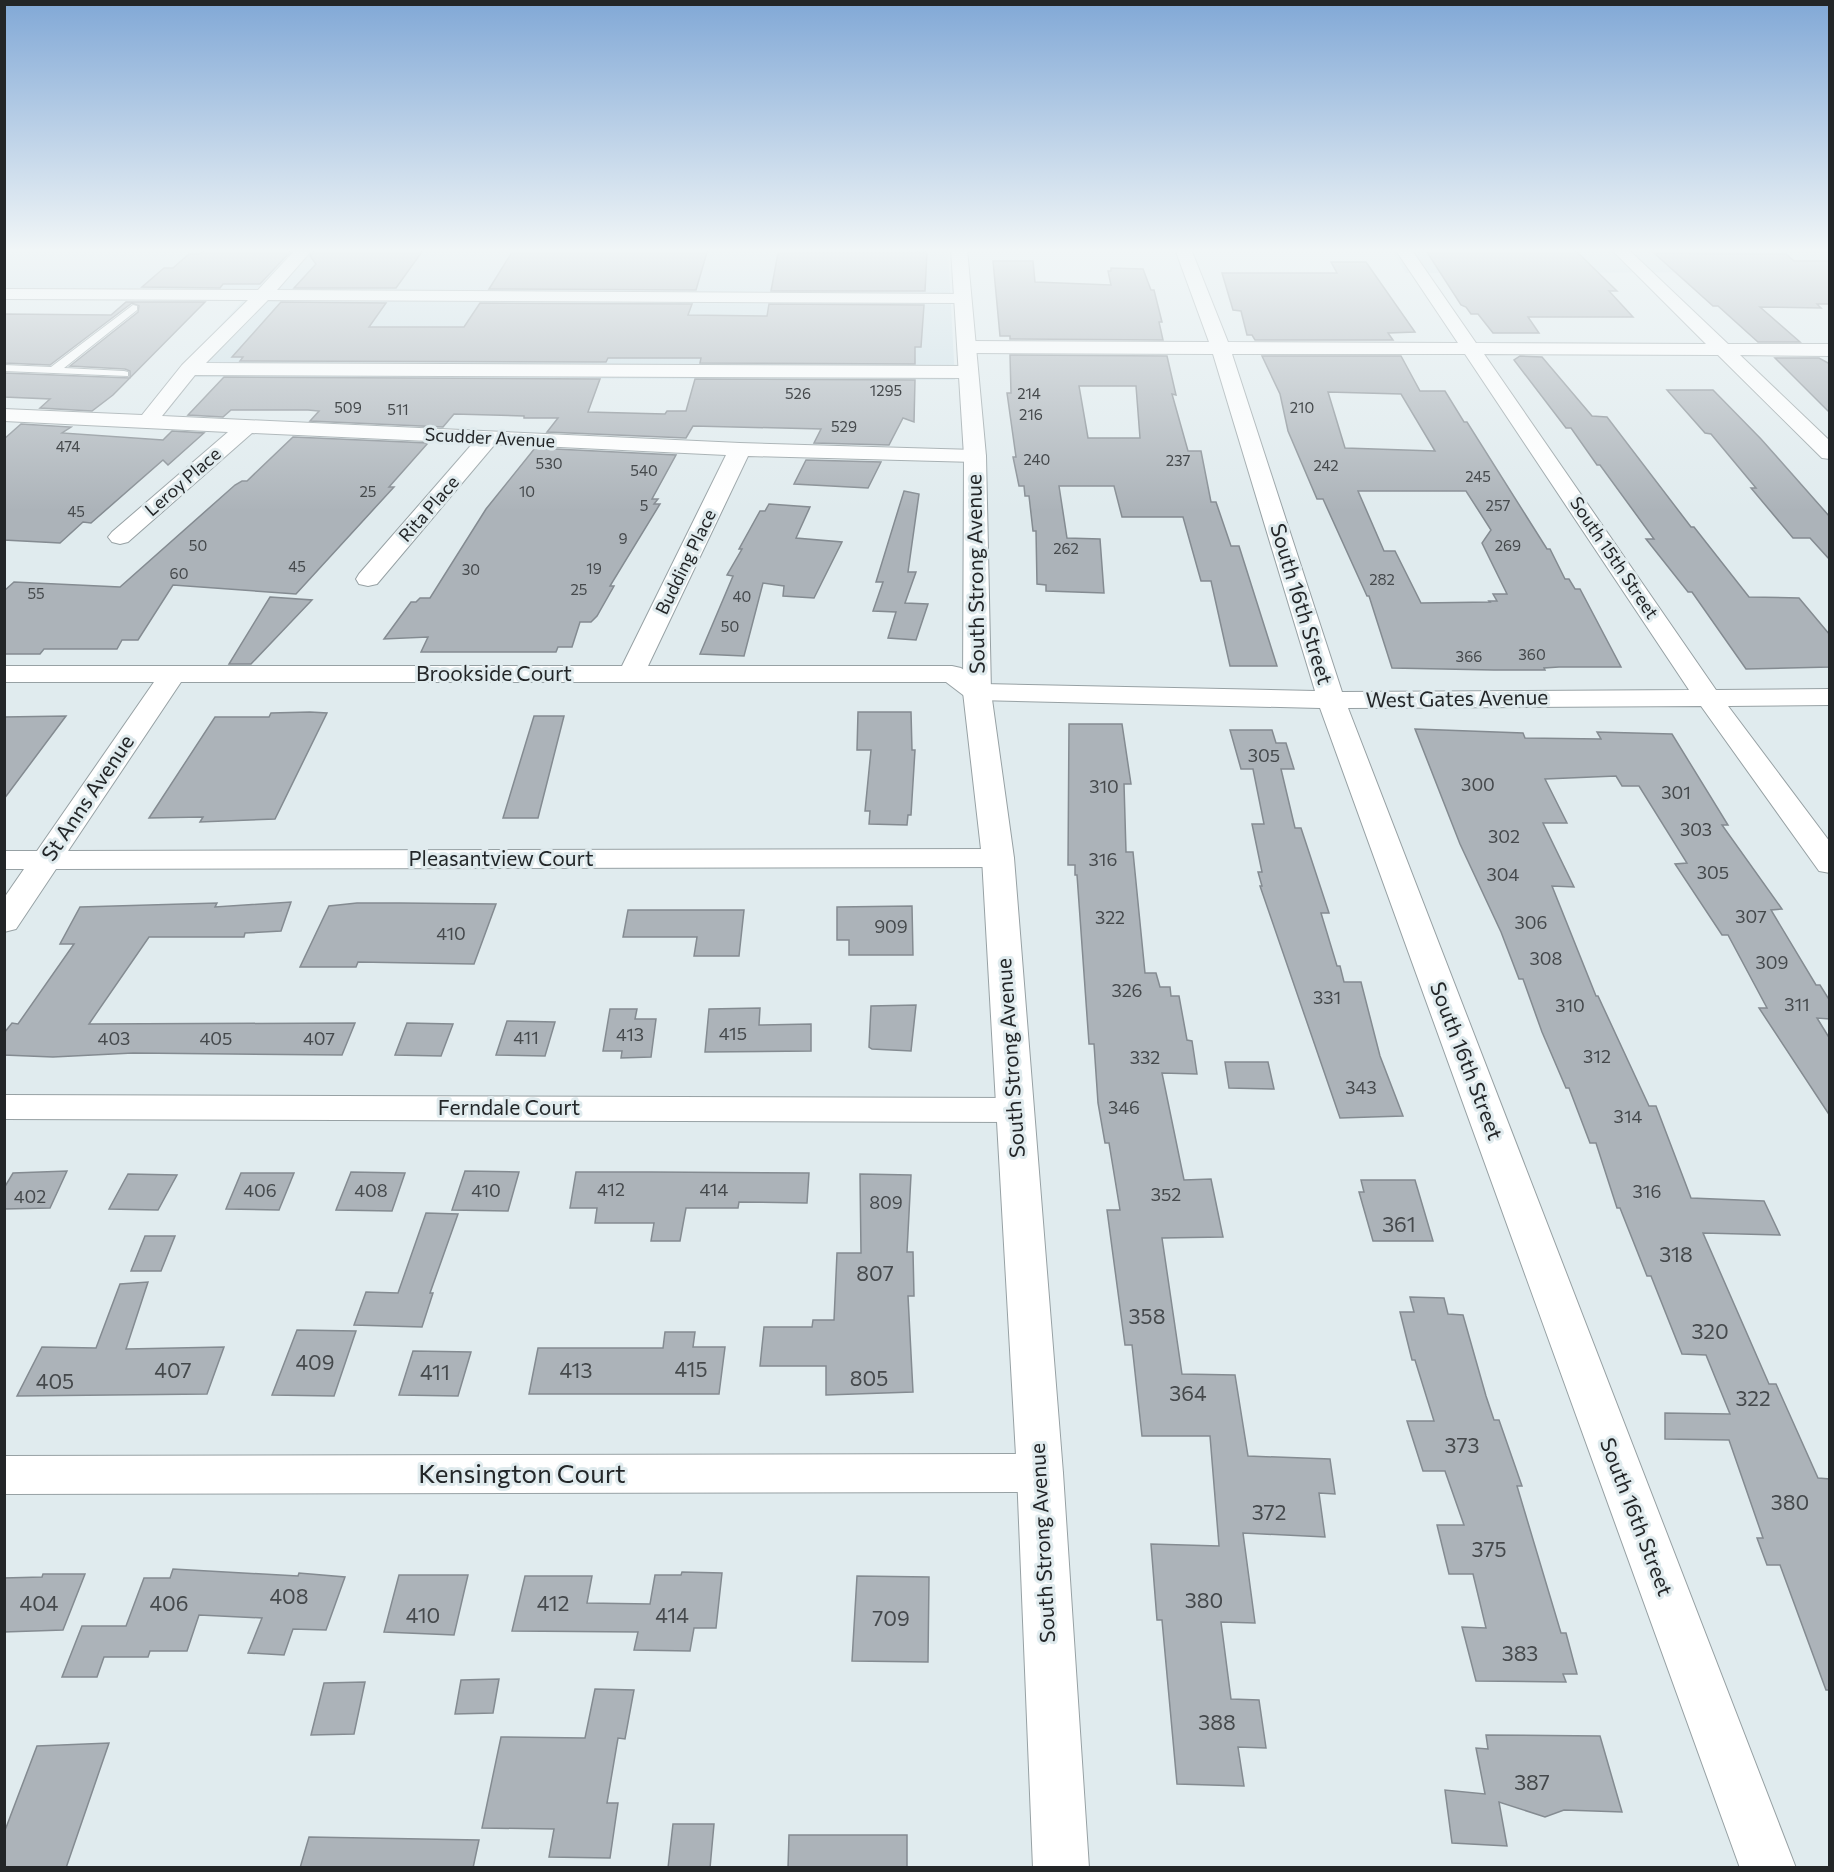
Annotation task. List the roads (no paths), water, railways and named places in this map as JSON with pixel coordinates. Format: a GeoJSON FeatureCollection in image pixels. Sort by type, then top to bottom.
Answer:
{"type":"FeatureCollection","features":[{"type":"Feature","properties":{"kind":"street"},"geometry":{"type":"LineString","coordinates":[[147,422],[189,369],[222,336]]}},
{"type":"Feature","properties":{"kind":"street","name":"South Strong Avenue"},"geometry":{"type":"LineString","coordinates":[[965,336],[975,456],[977,692],[998,858],[1040,1473],[1061,1868]]}},
{"type":"Feature","properties":{"kind":"street","name":"South 16th Street"},"geometry":{"type":"LineString","coordinates":[[1217,336],[1331,700],[1767,1868]]}},
{"type":"Feature","properties":{"kind":"street","name":"South 15th Street"},"geometry":{"type":"LineString","coordinates":[[1462,336],[1708,697],[1830,864]]}},
{"type":"Feature","properties":{"kind":"street"},"geometry":{"type":"LineString","coordinates":[[1709,336],[1830,453]]}},
{"type":"Feature","properties":{"kind":"street"},"geometry":{"type":"LineString","coordinates":[[189,369],[967,359],[1221,348],[1830,350]]}},
{"type":"Feature","properties":{"kind":"street","name":"Scudder Avenue"},"geometry":{"type":"LineString","coordinates":[[4,415],[740,449],[975,456]]}},
{"type":"Feature","properties":{"kind":"street","name":"Leroy Place"},"geometry":{"type":"LineString","coordinates":[[120,537],[246,427]]}},
{"type":"Feature","properties":{"kind":"street","name":"Rita Place"},"geometry":{"type":"LineString","coordinates":[[368,579],[489,438]]}},
{"type":"Feature","properties":{"kind":"street","name":"Budding Place"},"geometry":{"type":"LineString","coordinates":[[631,674],[740,449]]}},
{"type":"Feature","properties":{"kind":"street","name":"Brookside Court"},"geometry":{"type":"LineString","coordinates":[[4,674],[952,674],[977,692]]}},
{"type":"Feature","properties":{"kind":"street","name":"St Anns Avenue"},"geometry":{"type":"LineString","coordinates":[[4,922],[173,674]]}},
{"type":"Feature","properties":{"kind":"street","name":"West Gates Avenue"},"geometry":{"type":"LineString","coordinates":[[977,692],[1331,700],[1830,697]]}},
{"type":"Feature","properties":{"kind":"street","name":"Pleasantview Court"},"geometry":{"type":"LineString","coordinates":[[4,860],[998,858]]}},
{"type":"Feature","properties":{"kind":"street","name":"Ferndale Court"},"geometry":{"type":"LineString","coordinates":[[4,1107],[1014,1110]]}},
{"type":"Feature","properties":{"kind":"street","name":"Kensington Court"},"geometry":{"type":"LineString","coordinates":[[4,1475],[1040,1473]]}},
{"type":"Feature","properties":{"kind":"lane"},"geometry":{"type":"LineString","coordinates":[[54,370],[97,336]]}},
{"type":"Feature","properties":{"kind":"lane"},"geometry":{"type":"LineString","coordinates":[[4,368],[124,374]]}}]}
